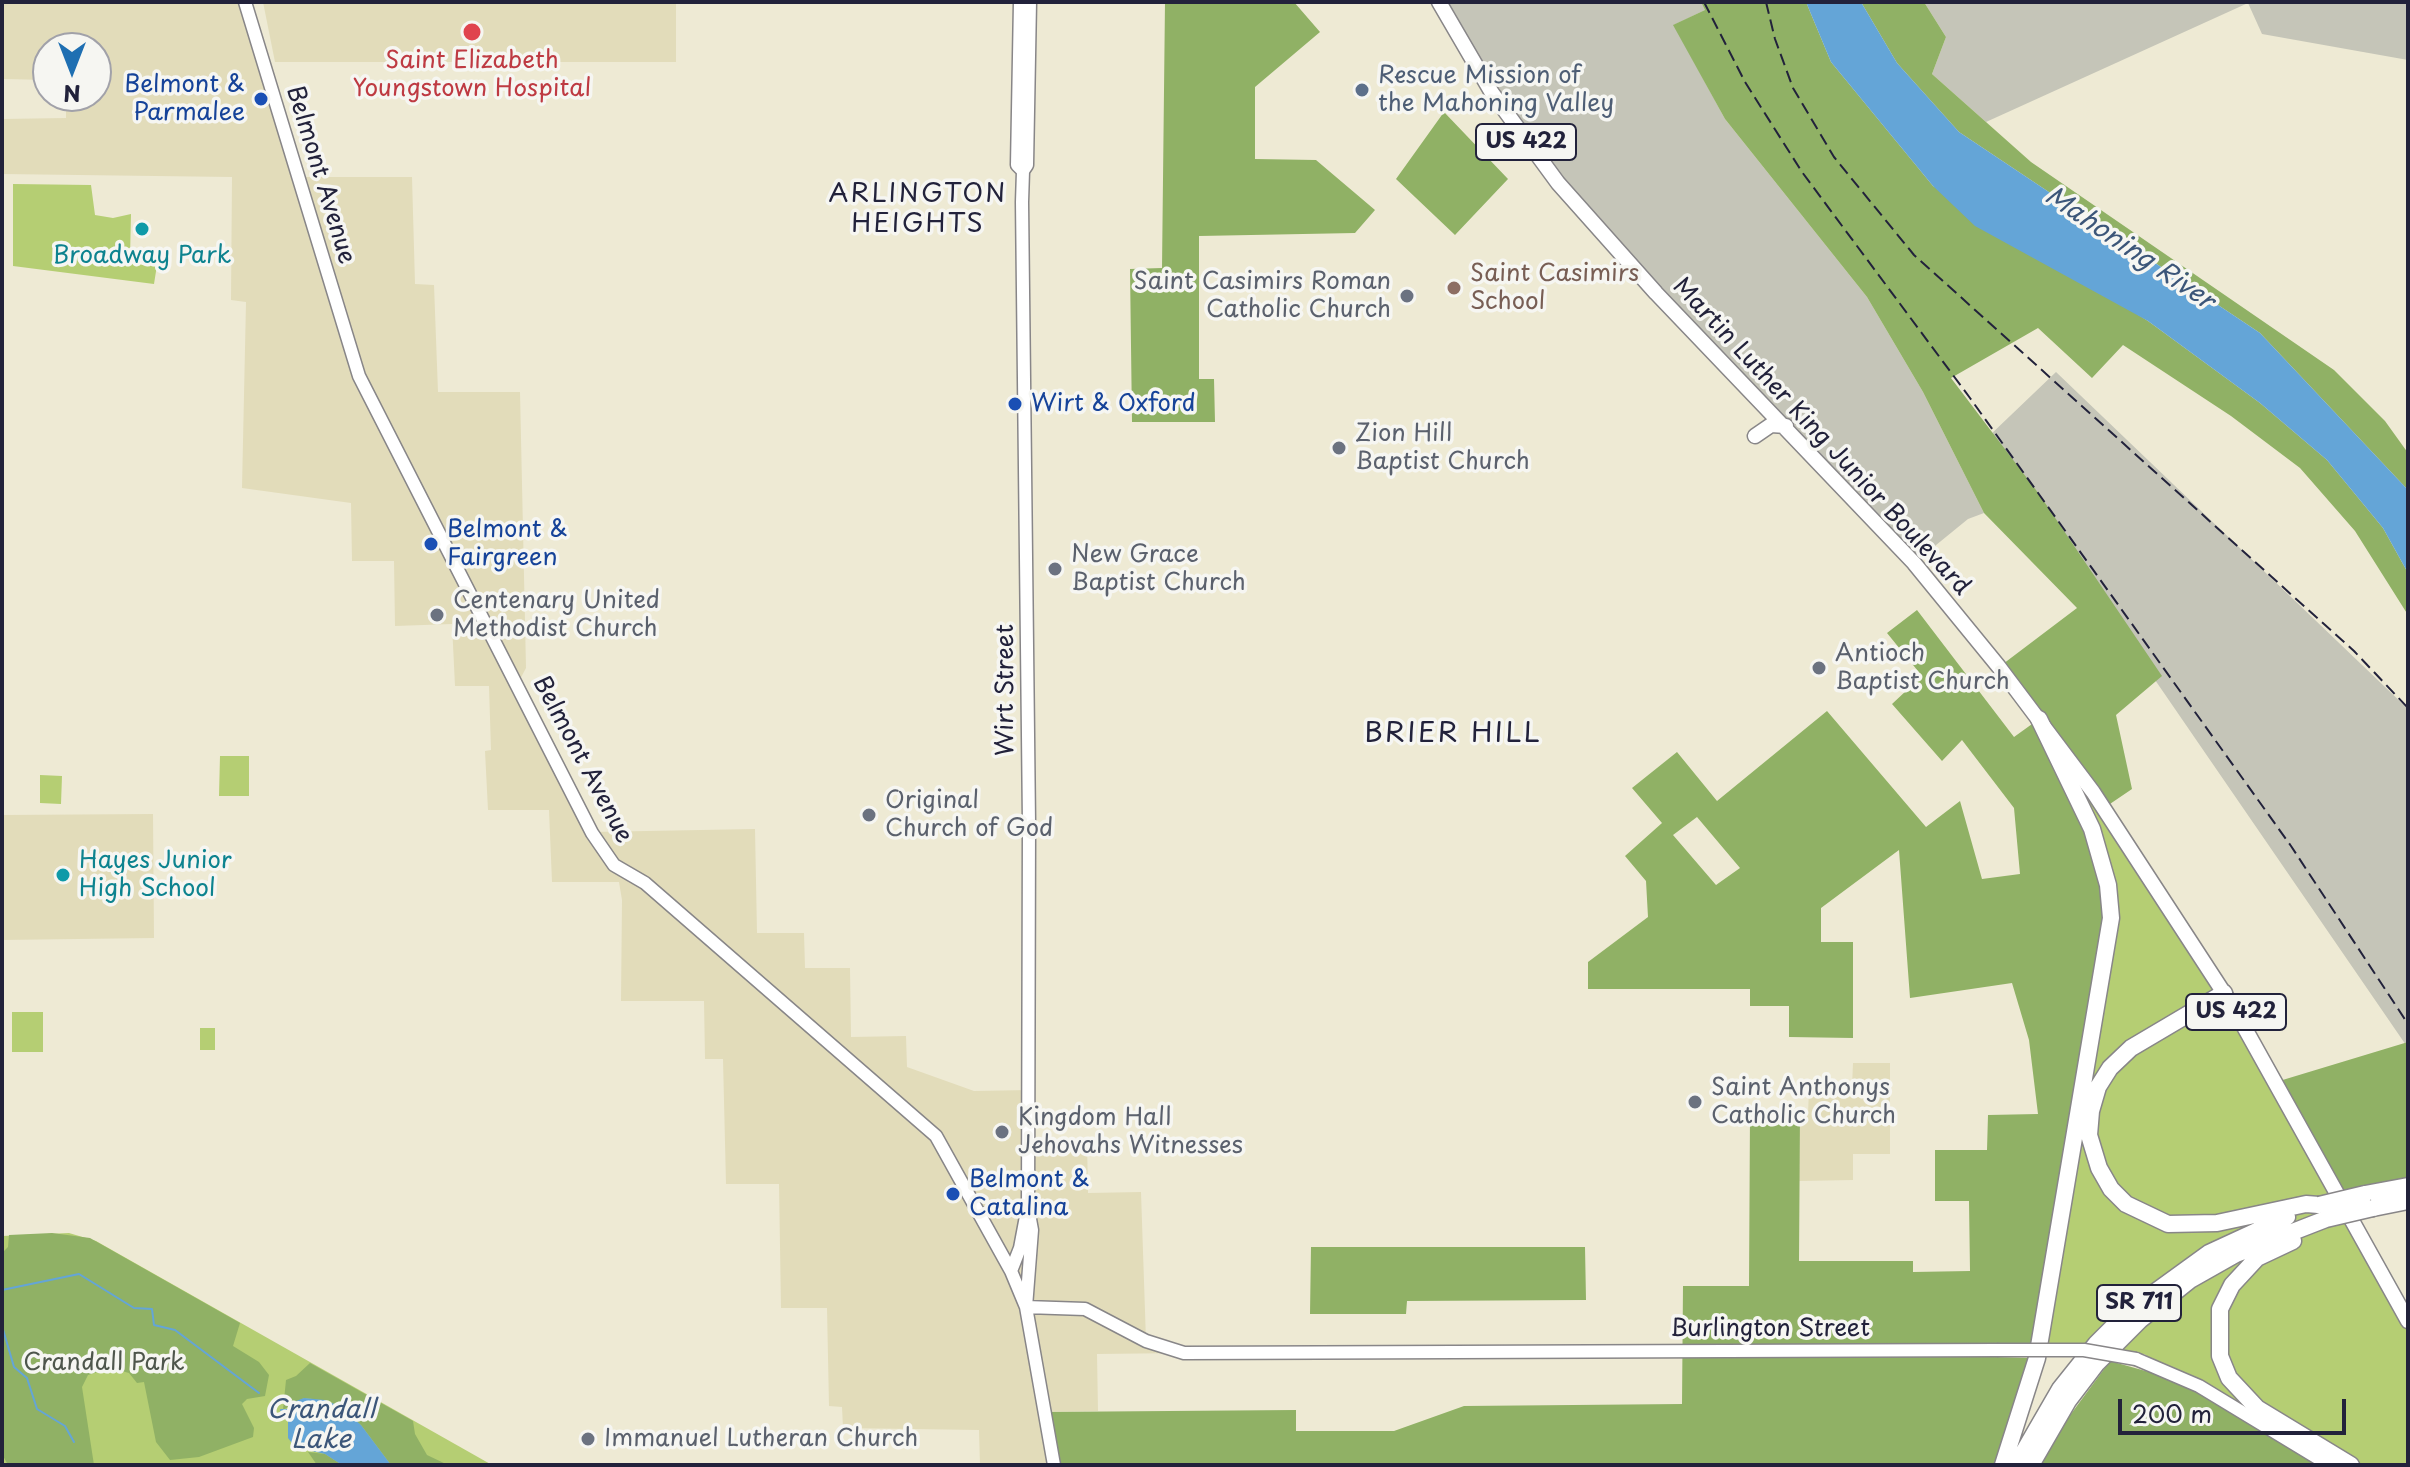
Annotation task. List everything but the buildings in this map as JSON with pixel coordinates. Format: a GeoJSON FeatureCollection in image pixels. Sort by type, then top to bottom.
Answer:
{"type":"FeatureCollection","features":[{"type":"Feature","properties":{"kind":"highway"},"geometry":{"type":"LineString","coordinates":[[2003,1465],[2037,1358],[2110,931],[2108,885],[2092,829],[2039,719]]}},
{"type":"Feature","properties":{"kind":"highway"},"geometry":{"type":"LineString","coordinates":[[2224,993],[2131,1048],[2110,1068],[2098,1087],[2091,1111],[2089,1135],[2095,1160],[2111,1189],[2126,1204],[2168,1224],[2203,1225],[2306,1204],[2325,1217]]}},
{"type":"Feature","properties":{"kind":"highway","name":"SR 711"},"geometry":{"type":"LineString","coordinates":[[2031,1465],[2068,1401],[2097,1363],[2140,1320],[2190,1280],[2236,1254],[2408,1186]]}},
{"type":"Feature","properties":{"kind":"highway"},"geometry":{"type":"LineString","coordinates":[[2351,1465],[2257,1408],[2243,1395],[2229,1378],[2218,1343],[2220,1309],[2241,1272],[2325,1217],[2369,1201]]}},
{"type":"Feature","properties":{"kind":"highway","name":"SR 711"},"geometry":{"type":"LineString","coordinates":[[2369,1201],[2408,1201]]}},
{"type":"Feature","properties":{"kind":"highway","name":"SR 711"},"geometry":{"type":"LineString","coordinates":[[2016,1465],[2060,1389],[2096,1344],[2129,1311],[2180,1271],[2238,1237],[2325,1217]]}},
{"type":"Feature","properties":{"kind":"main road","name":"Belmont Avenue"},"geometry":{"type":"LineString","coordinates":[[245,2],[359,376],[592,833],[614,865],[645,883],[934,1134],[1011,1271],[1026,1307],[1054,1465]]}},
{"type":"Feature","properties":{"kind":"main road","name":"Wirt Street"},"geometry":{"type":"LineString","coordinates":[[1020,2],[1017,165],[1023,171]]}},
{"type":"Feature","properties":{"kind":"main road","name":"Wirt Street"},"geometry":{"type":"LineString","coordinates":[[1026,1307],[1032,1230],[1028,1208],[1029,823],[1023,171],[1027,165],[1030,2]]}},
{"type":"Feature","properties":{"kind":"main road","name":"Martin Luther King Junior Boulevard"},"geometry":{"type":"LineString","coordinates":[[1439,2],[1492,93],[1558,183],[1656,293],[1914,563],[2039,719],[2136,855],[2224,993],[2408,1321]]}},
{"type":"Feature","properties":{"kind":"main road"},"geometry":{"type":"LineString","coordinates":[[1755,436],[1771,425],[1786,426]]}},
{"type":"Feature","properties":{"kind":"main road","name":"Wirt Street"},"geometry":{"type":"LineString","coordinates":[[1011,1271],[1020,1248],[1028,1208]]}},
{"type":"Feature","properties":{"kind":"main road","name":"Burlington Street"},"geometry":{"type":"LineString","coordinates":[[1026,1307],[1085,1309],[1146,1341],[1184,1353],[2084,1350],[2136,1359],[2199,1386],[2329,1465]]}},
{"type":"Feature","properties":{"kind":"shaded area"},"geometry":{"type":"Polygon","coordinates":[[[3,2],[245,2],[298,177],[412,177],[415,284],[434,285],[438,392],[520,392],[526,668],[517,685],[592,832],[755,829],[757,933],[804,933],[805,968],[850,968],[851,1037],[906,1036],[907,1067],[974,1091],[1030,1090],[1030,1140],[1087,1140],[1088,1193],[1141,1192],[1146,1341],[1184,1353],[1097,1354],[1098,1411],[1044,1412],[1054,1465],[980,1465],[979,1430],[843,1428],[842,1407],[829,1406],[827,1308],[781,1308],[779,1184],[726,1184],[723,1059],[705,1059],[704,1001],[621,1001],[622,900],[619,882],[552,882],[549,810],[488,810],[485,751],[491,750],[489,686],[455,686],[452,624],[395,626],[394,561],[352,561],[351,503],[242,488],[246,302],[231,300],[232,177],[2,174],[2,119],[66,118],[66,112],[112,112],[112,32],[32,32],[32,80],[3,79],[3,2]]]}},
{"type":"Feature","properties":{"kind":"shaded area","name":"Saint Elizabeth Youngstown Hospital"},"geometry":{"type":"Polygon","coordinates":[[[263,2],[676,2],[676,62],[275,62],[263,2]]]}},
{"type":"Feature","properties":{"kind":"shaded area"},"geometry":{"type":"Polygon","coordinates":[[[1439,2],[1701,2],[1705,10],[1674,25],[1725,119],[1867,297],[1923,392],[1984,513],[1968,519],[1914,563],[1574,203],[1439,2]]]}},
{"type":"Feature","properties":{"kind":"shaded area"},"geometry":{"type":"Polygon","coordinates":[[[1924,2],[2408,2],[2408,60],[2262,34],[2248,3],[1986,122],[1932,74],[1946,37],[1924,2]]]}},
{"type":"Feature","properties":{"kind":"shaded area"},"geometry":{"type":"Polygon","coordinates":[[[2056,372],[2408,709],[2408,1048],[1988,437],[2056,372]]]}},
{"type":"Feature","properties":{"kind":"shaded area"},"geometry":{"type":"Polygon","coordinates":[[[153,814],[154,938],[2,940],[2,815],[153,814]]]}},
{"type":"Feature","properties":{"kind":"shaded area"},"geometry":{"type":"Polygon","coordinates":[[[1853,1063],[1890,1063],[1890,1154],[1853,1154],[1853,1180],[1799,1181],[1800,1115],[1808,1115],[1809,1088],[1852,1087],[1853,1063]]]}},
{"type":"Feature","properties":{"kind":"green space"},"geometry":{"type":"Polygon","coordinates":[[[1165,2],[1294,2],[1320,32],[1255,87],[1255,159],[1316,160],[1375,210],[1355,233],[1199,236],[1199,379],[1214,379],[1215,422],[1132,422],[1130,269],[1162,268],[1165,2]]]}},
{"type":"Feature","properties":{"kind":"green space"},"geometry":{"type":"Polygon","coordinates":[[[1701,2],[1806,2],[1831,62],[1933,186],[2148,321],[2260,403],[2327,460],[2383,528],[2408,573],[2408,615],[2355,531],[2300,468],[2231,416],[2123,345],[2092,378],[2038,328],[1951,378],[2039,494],[2162,676],[2116,715],[2132,789],[2104,808],[2043,724],[2092,829],[2106,913],[2035,1343],[1997,1344],[1997,1357],[2031,1358],[1997,1465],[1054,1465],[1043,1412],[1296,1410],[1296,1431],[1394,1431],[1464,1406],[1682,1404],[1683,1286],[1749,1286],[1750,1115],[1800,1115],[1799,1261],[1913,1261],[1913,1272],[1970,1271],[1969,1201],[1935,1201],[1935,1150],[1987,1150],[1988,1115],[2038,1114],[2029,1040],[2012,983],[1910,998],[1899,850],[1821,908],[1821,942],[1853,942],[1853,1038],[1789,1037],[1789,1006],[1750,1006],[1750,989],[1588,989],[1588,962],[1648,917],[1646,881],[1625,856],[1662,823],[1632,788],[1677,752],[1717,801],[1827,711],[1926,827],[1960,801],[1982,879],[2020,874],[2014,808],[1962,740],[1942,761],[1892,704],[1922,676],[1887,633],[1917,610],[2014,737],[2039,719],[1999,667],[2077,608],[1984,513],[1923,392],[1867,297],[1725,119],[1673,25],[1705,10],[1701,2]],[[1697,817],[1673,835],[1716,885],[1740,868],[1697,817]]]}},
{"type":"Feature","properties":{"kind":"green space"},"geometry":{"type":"Polygon","coordinates":[[[1861,2],[1924,2],[1946,37],[1932,74],[2031,162],[2334,370],[2385,421],[2408,453],[2408,490],[2260,333],[1959,132],[1897,63],[1861,2]]]}},
{"type":"Feature","properties":{"kind":"green space"},"geometry":{"type":"Polygon","coordinates":[[[1444,112],[1508,179],[1455,235],[1396,179],[1444,112]]]}},
{"type":"Feature","properties":{"kind":"green space"},"geometry":{"type":"Polygon","coordinates":[[[13,184],[91,185],[95,215],[113,218],[131,214],[130,258],[142,265],[157,265],[154,284],[13,266],[13,184]]]}},
{"type":"Feature","properties":{"kind":"green space"},"geometry":{"type":"Polygon","coordinates":[[[2039,719],[2136,855],[2408,1321],[2408,1465],[2329,1465],[2144,1354],[2106,1353],[2085,1344],[2044,1344],[2039,719]]]}},
{"type":"Feature","properties":{"kind":"green space"},"geometry":{"type":"Polygon","coordinates":[[[220,756],[249,756],[249,796],[219,796],[220,756]]]}},
{"type":"Feature","properties":{"kind":"green space"},"geometry":{"type":"Polygon","coordinates":[[[40,775],[62,776],[61,804],[40,803],[40,775]]]}},
{"type":"Feature","properties":{"kind":"green space"},"geometry":{"type":"Polygon","coordinates":[[[12,1012],[43,1012],[43,1052],[12,1052],[12,1012]]]}},
{"type":"Feature","properties":{"kind":"green space"},"geometry":{"type":"Polygon","coordinates":[[[200,1028],[215,1028],[215,1050],[200,1050],[200,1028]]]}},
{"type":"Feature","properties":{"kind":"green space"},"geometry":{"type":"Polygon","coordinates":[[[2408,1042],[2408,1186],[2340,1201],[2276,1082],[2408,1042]]]}},
{"type":"Feature","properties":{"kind":"green space","name":"Crandall Park"},"geometry":{"type":"Polygon","coordinates":[[[52,1233],[90,1238],[240,1323],[233,1346],[259,1362],[269,1375],[265,1396],[247,1399],[242,1404],[254,1428],[253,1437],[199,1457],[170,1460],[156,1442],[144,1382],[137,1383],[129,1373],[111,1368],[88,1375],[82,1387],[94,1465],[8,1465],[2,1454],[2,1253],[8,1247],[9,1235],[52,1233]]]}},
{"type":"Feature","properties":{"kind":"green space","name":"Crandall Park"},"geometry":{"type":"Polygon","coordinates":[[[69,1233],[96,1241],[492,1465],[2,1465],[2,1236],[69,1233]]]}},
{"type":"Feature","properties":{"kind":"green space"},"geometry":{"type":"Polygon","coordinates":[[[1311,1247],[1585,1247],[1586,1300],[1407,1301],[1406,1314],[1310,1314],[1311,1247]]]}},
{"type":"Feature","properties":{"kind":"green space"},"geometry":{"type":"Polygon","coordinates":[[[2110,1361],[2199,1386],[2329,1465],[2041,1465],[2054,1437],[2110,1361]]]}},
{"type":"Feature","properties":{"kind":"green space"},"geometry":{"type":"Polygon","coordinates":[[[310,1363],[413,1421],[415,1434],[427,1455],[448,1465],[391,1465],[361,1425],[330,1401],[304,1398],[283,1410],[286,1380],[296,1376],[310,1363]]]}},
{"type":"Feature","properties":{"kind":"green space"},"geometry":{"type":"Polygon","coordinates":[[[308,1452],[325,1454],[342,1465],[317,1465],[308,1452]]]}},
{"type":"Feature","properties":{"kind":"water","name":"Mahoning River"},"geometry":{"type":"Polygon","coordinates":[[[1806,2],[1861,2],[1897,63],[1959,132],[2260,333],[2408,490],[2408,573],[2383,528],[2327,460],[2260,403],[2148,321],[1975,226],[1933,186],[1831,62],[1806,2]]]}},
{"type":"Feature","properties":{"kind":"water","name":"Crandall Lake"},"geometry":{"type":"Polygon","coordinates":[[[304,1398],[325,1400],[339,1406],[361,1425],[391,1465],[342,1465],[325,1454],[295,1447],[288,1438],[288,1410],[291,1403],[304,1398]]]}},
{"type":"Feature","properties":{"kind":"waterway"},"geometry":{"type":"LineString","coordinates":[[2,1290],[79,1274],[134,1308],[152,1309],[154,1325],[175,1330],[259,1393]]}},
{"type":"Feature","properties":{"kind":"waterway"},"geometry":{"type":"LineString","coordinates":[[2,1326],[14,1367],[27,1378],[37,1409],[65,1426],[74,1442]]}},
{"type":"Feature","properties":{"kind":"waterway"},"geometry":{"type":"LineString","coordinates":[[281,1410],[288,1410]]}},
{"type":"Feature","properties":{"kind":"railway"},"geometry":{"type":"LineString","coordinates":[[1704,2],[1745,82],[1802,172],[1970,398],[2291,846],[2408,1024]]}},
{"type":"Feature","properties":{"kind":"railway"},"geometry":{"type":"LineString","coordinates":[[1766,2],[1775,39],[1793,88],[1834,157],[1914,255],[2354,651],[2408,708]]}},
{"type":"Feature","properties":{"kind":"place","name":"Saint Elizabeth Youngstown Hospital"},"geometry":{"type":"Point","coordinates":[472,32]}},
{"type":"Feature","properties":{"kind":"place","name":"Rescue Mission of the Mahoning Valley"},"geometry":{"type":"Point","coordinates":[1362,90]}},
{"type":"Feature","properties":{"kind":"place","name":"Belmont & Parmalee"},"geometry":{"type":"Point","coordinates":[261,99]}},
{"type":"Feature","properties":{"kind":"place","name":"Broadway Park"},"geometry":{"type":"Point","coordinates":[142,229]}},
{"type":"Feature","properties":{"kind":"place","name":"Saint Casimirs School"},"geometry":{"type":"Point","coordinates":[1454,288]}},
{"type":"Feature","properties":{"kind":"place","name":"Saint Casimirs Roman Catholic Church"},"geometry":{"type":"Point","coordinates":[1407,296]}},
{"type":"Feature","properties":{"kind":"place","name":"Wirt & Oxford"},"geometry":{"type":"Point","coordinates":[1015,404]}},
{"type":"Feature","properties":{"kind":"place","name":"Zion Hill Baptist Church"},"geometry":{"type":"Point","coordinates":[1339,448]}},
{"type":"Feature","properties":{"kind":"place","name":"Belmont & Fairgreen"},"geometry":{"type":"Point","coordinates":[431,544]}},
{"type":"Feature","properties":{"kind":"place","name":"New Grace Baptist Church"},"geometry":{"type":"Point","coordinates":[1055,569]}},
{"type":"Feature","properties":{"kind":"place","name":"Centenary United Methodist Church"},"geometry":{"type":"Point","coordinates":[437,615]}},
{"type":"Feature","properties":{"kind":"place","name":"Antioch Baptist Church"},"geometry":{"type":"Point","coordinates":[1819,668]}},
{"type":"Feature","properties":{"kind":"place","name":"Original Church of God"},"geometry":{"type":"Point","coordinates":[869,815]}},
{"type":"Feature","properties":{"kind":"place","name":"Hayes Junior High School"},"geometry":{"type":"Point","coordinates":[63,875]}},
{"type":"Feature","properties":{"kind":"place","name":"Saint Anthonys Catholic Church"},"geometry":{"type":"Point","coordinates":[1695,1102]}},
{"type":"Feature","properties":{"kind":"place","name":"Kingdom Hall Jehovahs Witnesses"},"geometry":{"type":"Point","coordinates":[1002,1132]}},
{"type":"Feature","properties":{"kind":"place","name":"Belmont & Catalina"},"geometry":{"type":"Point","coordinates":[953,1194]}},
{"type":"Feature","properties":{"kind":"place","name":"Immanuel Lutheran Church"},"geometry":{"type":"Point","coordinates":[588,1439]}},
{"type":"Feature","properties":{"kind":"district","name":"ARLINGTON HEIGHTS"},"geometry":{"type":"Point","coordinates":[918,210]}},
{"type":"Feature","properties":{"kind":"district","name":"BRIER HILL"},"geometry":{"type":"Point","coordinates":[1453,734]}}]}
